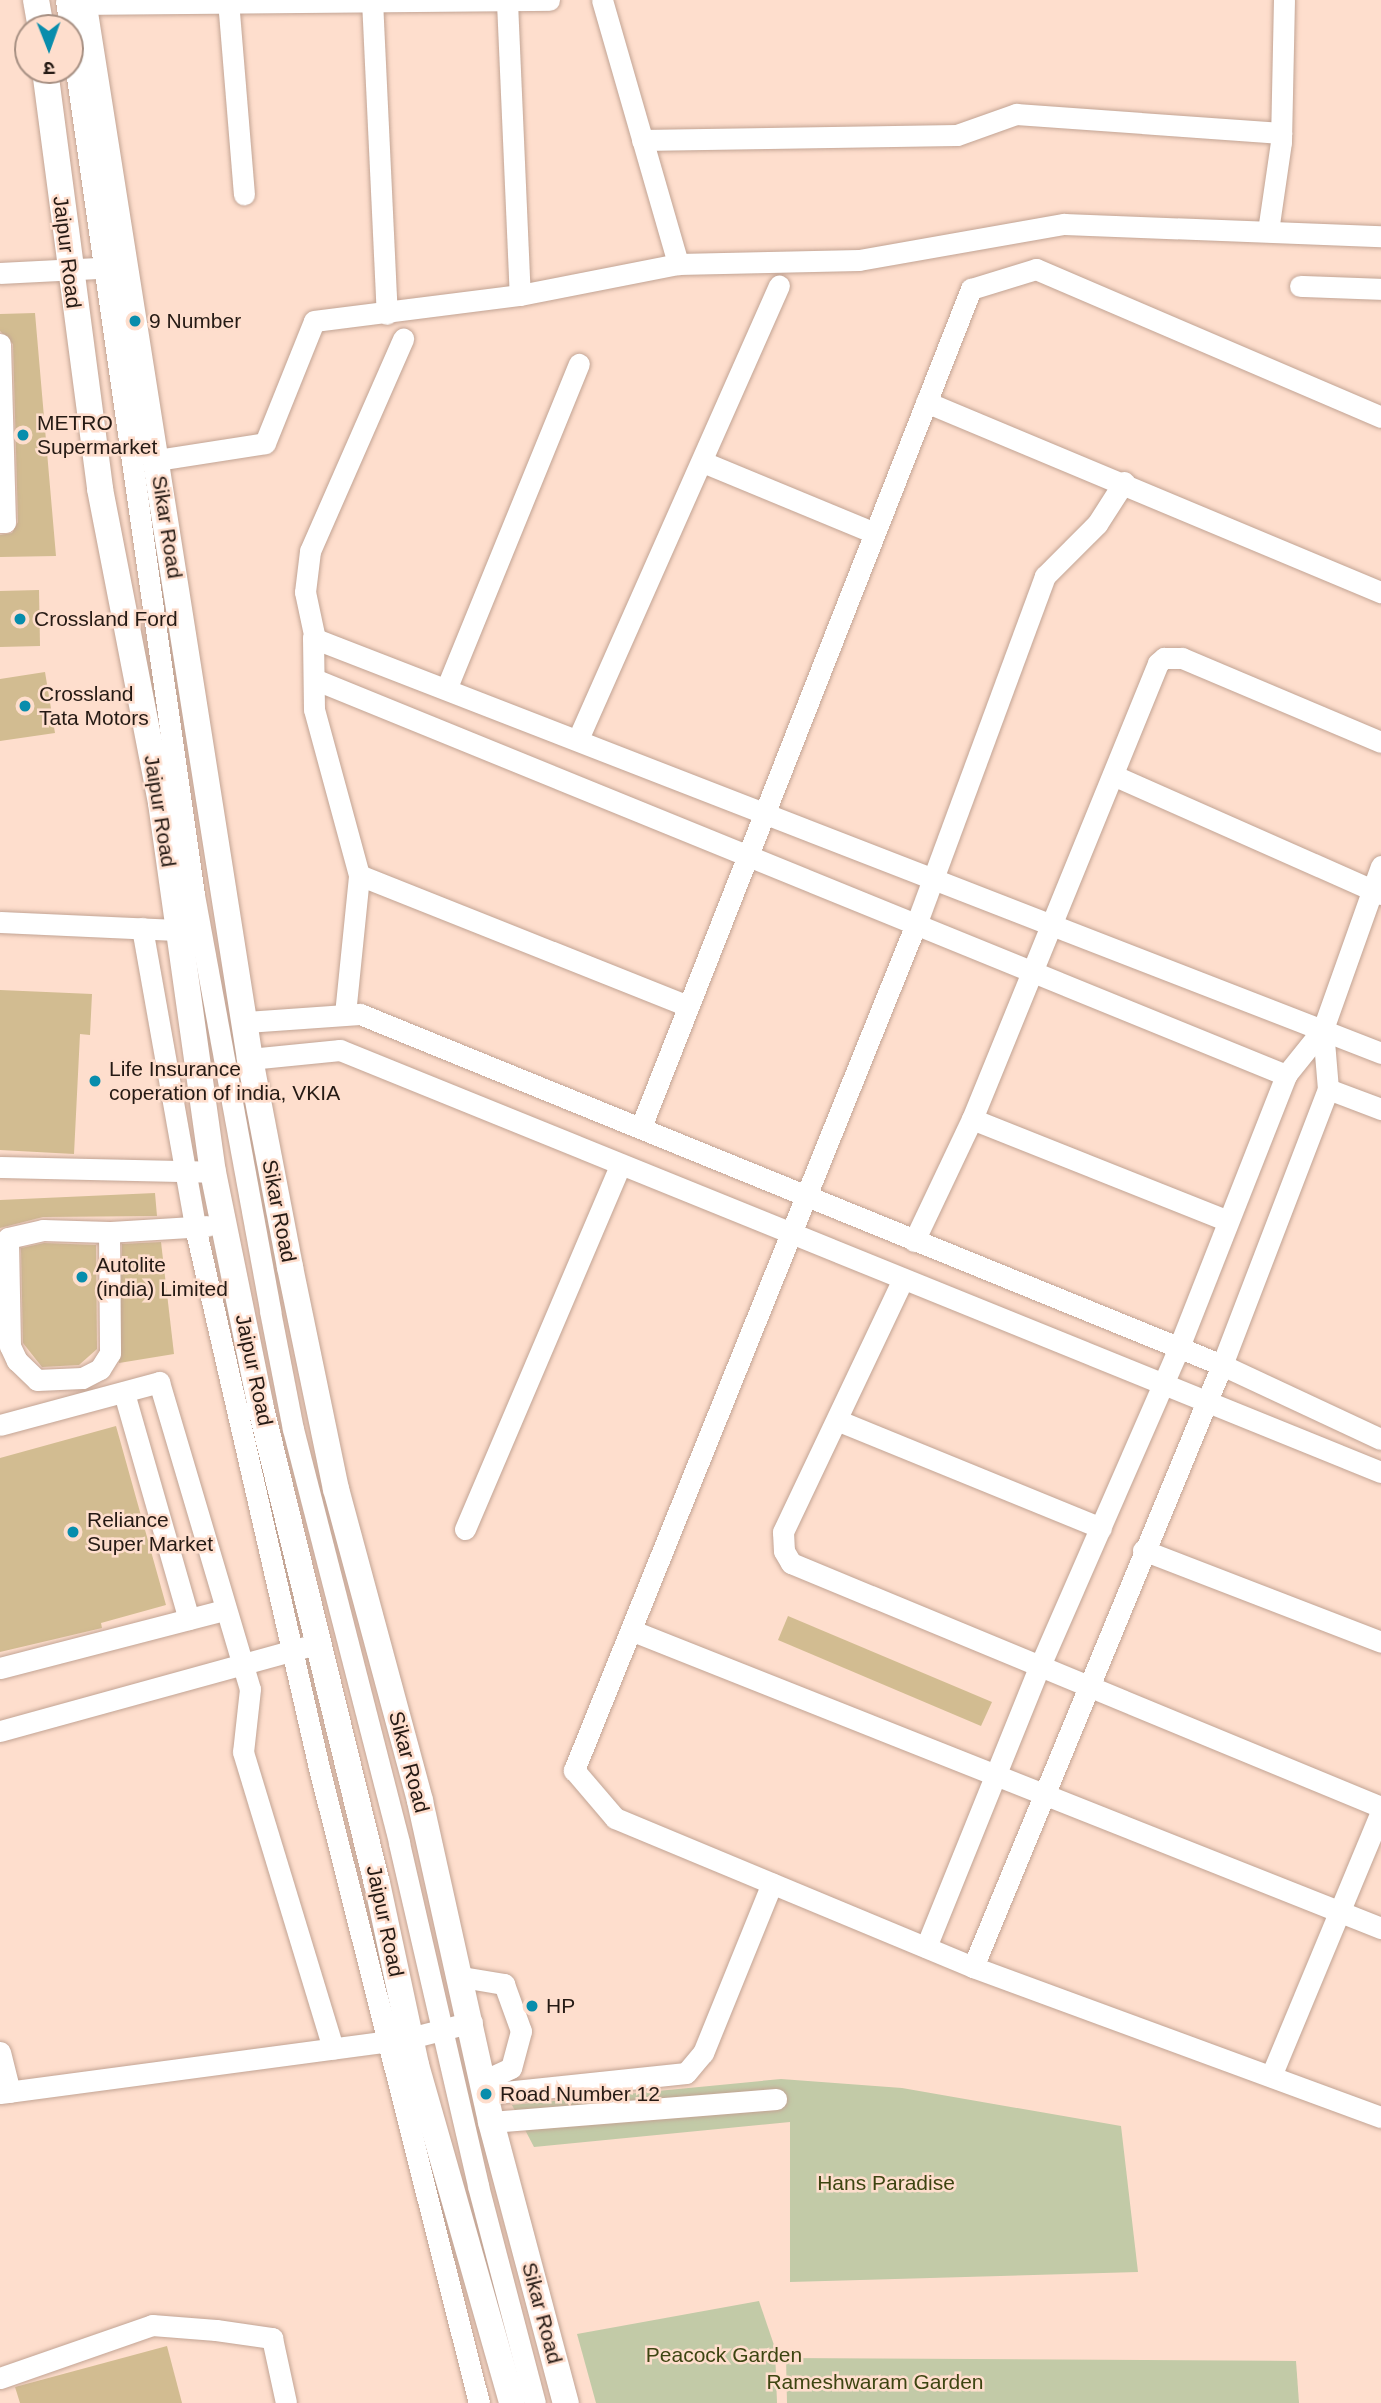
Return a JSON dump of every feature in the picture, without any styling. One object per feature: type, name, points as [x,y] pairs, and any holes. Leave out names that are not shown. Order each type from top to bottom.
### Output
[{"type":"main road","name":"Sikar Road","points":[[78,2],[116,267],[157,460],[250,1059],[336,1489],[462,1977],[491,2122],[566,2403]]},
{"type":"main road","name":"Jaipur Road","points":[[48,84],[69,271],[100,489],[161,803],[213,1172],[260,1404],[319,1643],[399,2040],[512,2403]]},
{"type":"street","points":[[78,2],[549,0]]},
{"type":"street","points":[[602,0],[678,264]]},
{"type":"street","points":[[1268,232],[1281,132],[1284,0]]},
{"type":"street","points":[[365,1],[387,314]]},
{"type":"street","points":[[507,2],[520,295]]},
{"type":"street","points":[[228,3],[244,194]]},
{"type":"street","points":[[642,140],[957,135],[1016,114],[1281,132]]},
{"type":"street","points":[[157,460],[265,443],[314,321],[387,314],[520,295],[678,264],[859,260],[1064,224],[1381,236]]},
{"type":"street","points":[[0,273],[116,267],[194,895],[251,1216],[293,1429],[399,1843],[440,2030],[536,2403]]},
{"type":"street","points":[[641,1127],[971,289],[1036,269],[1381,417]]},
{"type":"street","points":[[578,738],[779,286]]},
{"type":"street","points":[[1300,286],[1381,289]]},
{"type":"street","points":[[345,1014],[359,876],[314,709],[314,639],[305,592],[310,551],[403,339]]},
{"type":"street","points":[[0,344],[5,522],[0,522]]},
{"type":"street","points":[[447,687],[579,364]]},
{"type":"street","points":[[926,402],[1125,482],[1381,592]]},
{"type":"street","points":[[703,462],[874,533]]},
{"type":"street","points":[[1125,482],[1097,524],[1045,576],[934,880],[789,1234],[633,1631],[574,1770],[615,1818],[973,1967],[1381,2117]]},
{"type":"street","points":[[314,639],[447,687],[1048,926],[1381,1053]]},
{"type":"street","points":[[914,1241],[972,1119],[1048,926],[1115,776],[1158,663],[1171,657],[1381,742]]},
{"type":"street","points":[[314,679],[1286,1075]]},
{"type":"street","points":[[1115,776],[1377,892]]},
{"type":"street","points":[[926,1947],[999,1773],[1039,1668],[1179,1347],[1226,1220],[1286,1075],[1323,1029],[1377,892],[1381,866]]},
{"type":"street","points":[[359,876],[688,1006]]},
{"type":"street","points":[[0,922],[177,930]]},
{"type":"street","points":[[142,928],[195,1227],[293,1650],[399,2040],[479,2403]]},
{"type":"street","points":[[246,1022],[360,1014],[1179,1347],[1381,1439]]},
{"type":"street","points":[[973,1967],[1143,1550],[1222,1365],[1328,1089],[1323,1029]]},
{"type":"street","points":[[250,1059],[340,1050],[789,1234],[1207,1399],[1381,1472]]},
{"type":"street","points":[[1328,1089],[1381,1109]]},
{"type":"street","points":[[972,1119],[1226,1220]]},
{"type":"street","points":[[465,1530],[620,1165]]},
{"type":"street","points":[[0,1167],[213,1172]]},
{"type":"street","points":[[109,1232],[110,1353],[100,1369],[82,1378],[37,1380],[17,1361],[10,1346],[8,1238],[43,1230],[109,1232],[224,1223]]},
{"type":"street","points":[[903,1279],[839,1420],[783,1532],[784,1551],[791,1563],[1381,1809],[1271,2076]]},
{"type":"street","points":[[0,1424],[159,1382],[224,1610],[244,1664],[250,1689],[243,1752],[333,2049]]},
{"type":"street","points":[[124,1393],[189,1619]]},
{"type":"street","points":[[839,1420],[1101,1528]]},
{"type":"street","points":[[1143,1550],[1381,1642]]},
{"type":"street","points":[[0,1668],[224,1610]]},
{"type":"street","points":[[633,1631],[999,1773],[1043,1796],[1381,1928]]},
{"type":"street","points":[[0,1731],[319,1643]]},
{"type":"street","points":[[484,2087],[686,2073],[702,2053],[772,1883]]},
{"type":"street","points":[[462,1977],[504,1984],[520,2031],[511,2068],[484,2087]]},
{"type":"street","points":[[0,2052],[5,2092],[399,2040],[472,2022]]},
{"type":"street","points":[[491,2122],[776,2099]]},
{"type":"street","points":[[0,2378],[152,2325],[216,2330],[272,2338],[286,2403]]},
{"type":"green space","name":"Hans Paradise","points":[[781,2079],[902,2088],[1121,2126],[1138,2272],[790,2282],[790,2122],[534,2147],[512,2105]]},
{"type":"green space","name":"Peacock Garden","points":[[759,2301],[775,2348],[777,2403],[596,2403],[577,2334]]},
{"type":"green space","name":"Rameshwaram Garden","points":[[786,2358],[1296,2361],[1299,2403],[787,2403]]},
{"type":"building","name":"METRO Supermarket","points":[[35,313],[56,556],[0,557],[0,535],[12,533],[18,522],[13,344],[0,331],[0,314]]},
{"type":"building","name":"Crossland Ford","points":[[39,590],[40,646],[0,647],[0,591]]},
{"type":"building","name":"Crossland Tata Motors","points":[[45,672],[55,733],[0,741],[0,679]]},
{"type":"building","points":[[0,990],[92,994],[90,1035],[80,1034],[74,1154],[0,1150]]},
{"type":"building","points":[[155,1193],[157,1216],[43,1217],[0,1228],[0,1200]]},
{"type":"building","points":[[161,1242],[174,1354],[119,1363],[122,1244]]},
{"type":"building","points":[[44,1243],[96,1245],[97,1349],[79,1365],[42,1367],[23,1343],[21,1248]]},
{"type":"building","name":"Reliance Super Market","points":[[116,1426],[166,1605],[101,1623],[102,1628],[0,1652],[0,1458]]},
{"type":"building","points":[[788,1616],[992,1702],[981,1726],[778,1640]]},
{"type":"building","points":[[167,2346],[182,2403],[20,2403],[15,2387]]},
{"type":"place","name":"9 Number","points":[[135,321]]},
{"type":"place","name":"METRO Supermarket","points":[[23,435]]},
{"type":"place","name":"Crossland Ford","points":[[20,619]]},
{"type":"place","name":"Crossland Tata Motors","points":[[25,706]]},
{"type":"place","name":"Life Insurance coperation of india, VKIA","points":[[95,1081]]},
{"type":"place","name":"Autolite (india) Limited","points":[[82,1277]]},
{"type":"place","name":"Reliance Super Market","points":[[73,1532]]},
{"type":"place","name":"HP","points":[[532,2006]]},
{"type":"place","name":"Road Number 12","points":[[486,2094]]}]
